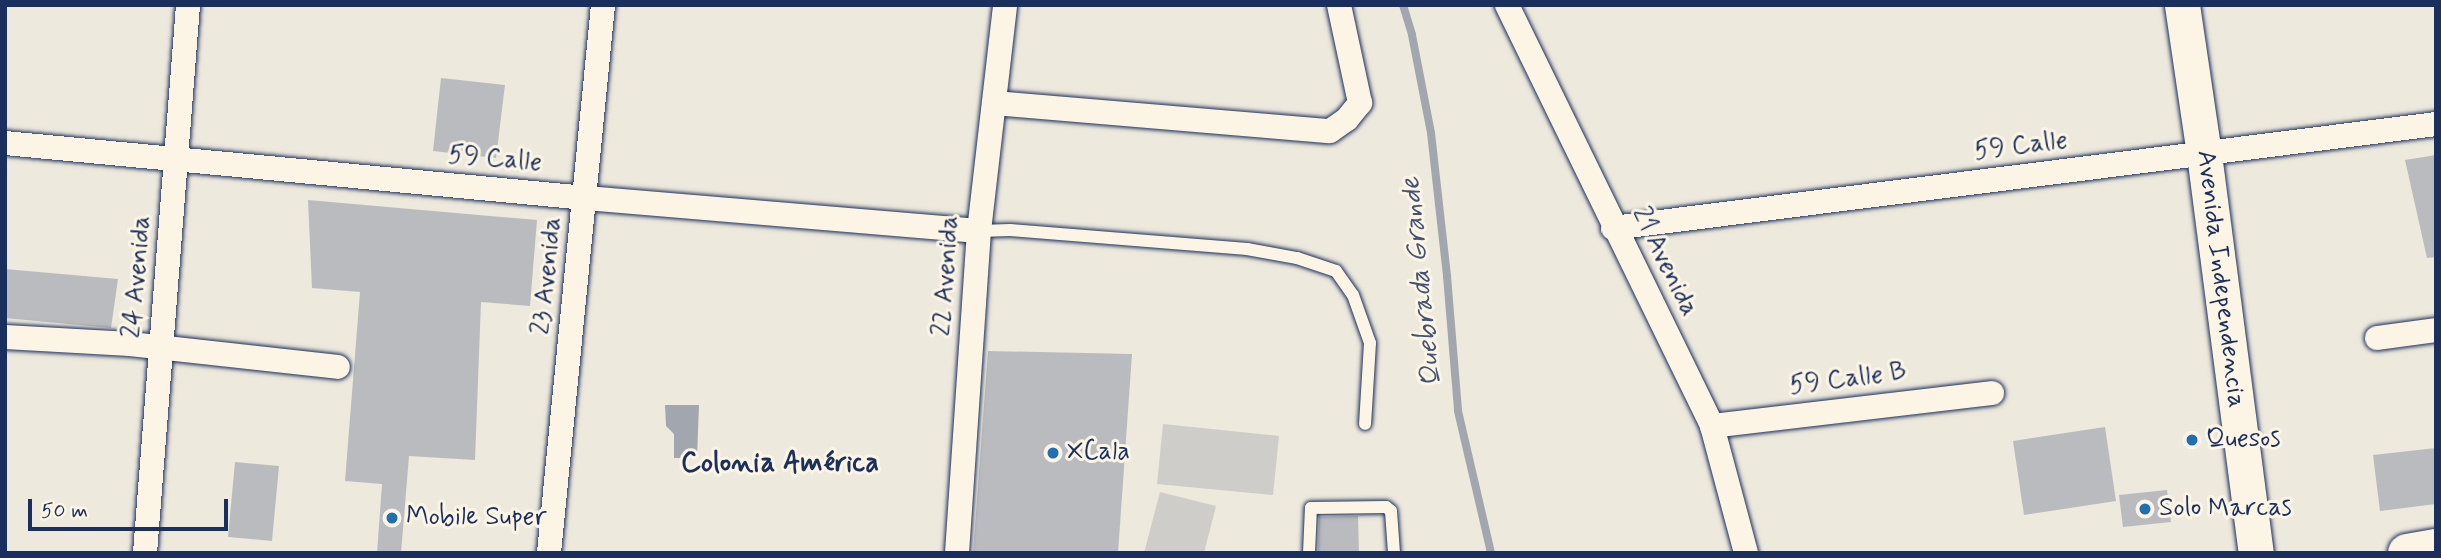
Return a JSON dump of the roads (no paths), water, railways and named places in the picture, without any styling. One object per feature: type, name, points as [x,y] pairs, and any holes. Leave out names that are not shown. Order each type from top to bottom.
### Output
[{"type":"main road","points":[[2407,553],[2436,548]]},
{"type":"street","name":"24 Avenida","points":[[145,553],[188,5]]},
{"type":"street","name":"23 Avenida","points":[[549,553],[603,5]]},
{"type":"street","name":"22 Avenida","points":[[957,553],[979,231],[1005,5]]},
{"type":"street","points":[[994,103],[1330,131],[1347,119],[1360,103],[1339,5]]},
{"type":"street","name":"21 Avenida","points":[[1507,5],[1613,228],[1712,426],[1746,553]]},
{"type":"street","name":"Avenida Independencia","points":[[2182,5],[2256,553]]},
{"type":"street","name":"59 Calle","points":[[1613,228],[2436,124]]},
{"type":"street","name":"59 Calle","points":[[5,143],[586,198],[979,231]]},
{"type":"street","points":[[2377,338],[2436,330]]},
{"type":"street","points":[[5,337],[163,347],[338,368]]},
{"type":"street","name":"59 Calle B","points":[[1712,426],[1992,394]]},
{"type":"lane","points":[[979,231],[1010,230],[1247,250],[1297,258],[1336,271],[1353,295],[1370,343],[1365,424]]},
{"type":"lane","points":[[1309,553],[1311,508],[1386,508],[1391,512],[1394,553]]},
{"type":"waterway","name":"Quebrada Grande","points":[[1403,5],[1412,35],[1431,133],[1447,276],[1458,411],[1491,553]]},
{"type":"place","name":"Quesos","points":[[2192,440]]},
{"type":"place","name":"XCala","points":[[1053,453]]},
{"type":"place","name":"Solo Marcas","points":[[2145,509]]},
{"type":"place","name":"Mobile Super","points":[[392,518]]},
{"type":"district","name":"Colonia América","points":[[780,464]]}]
